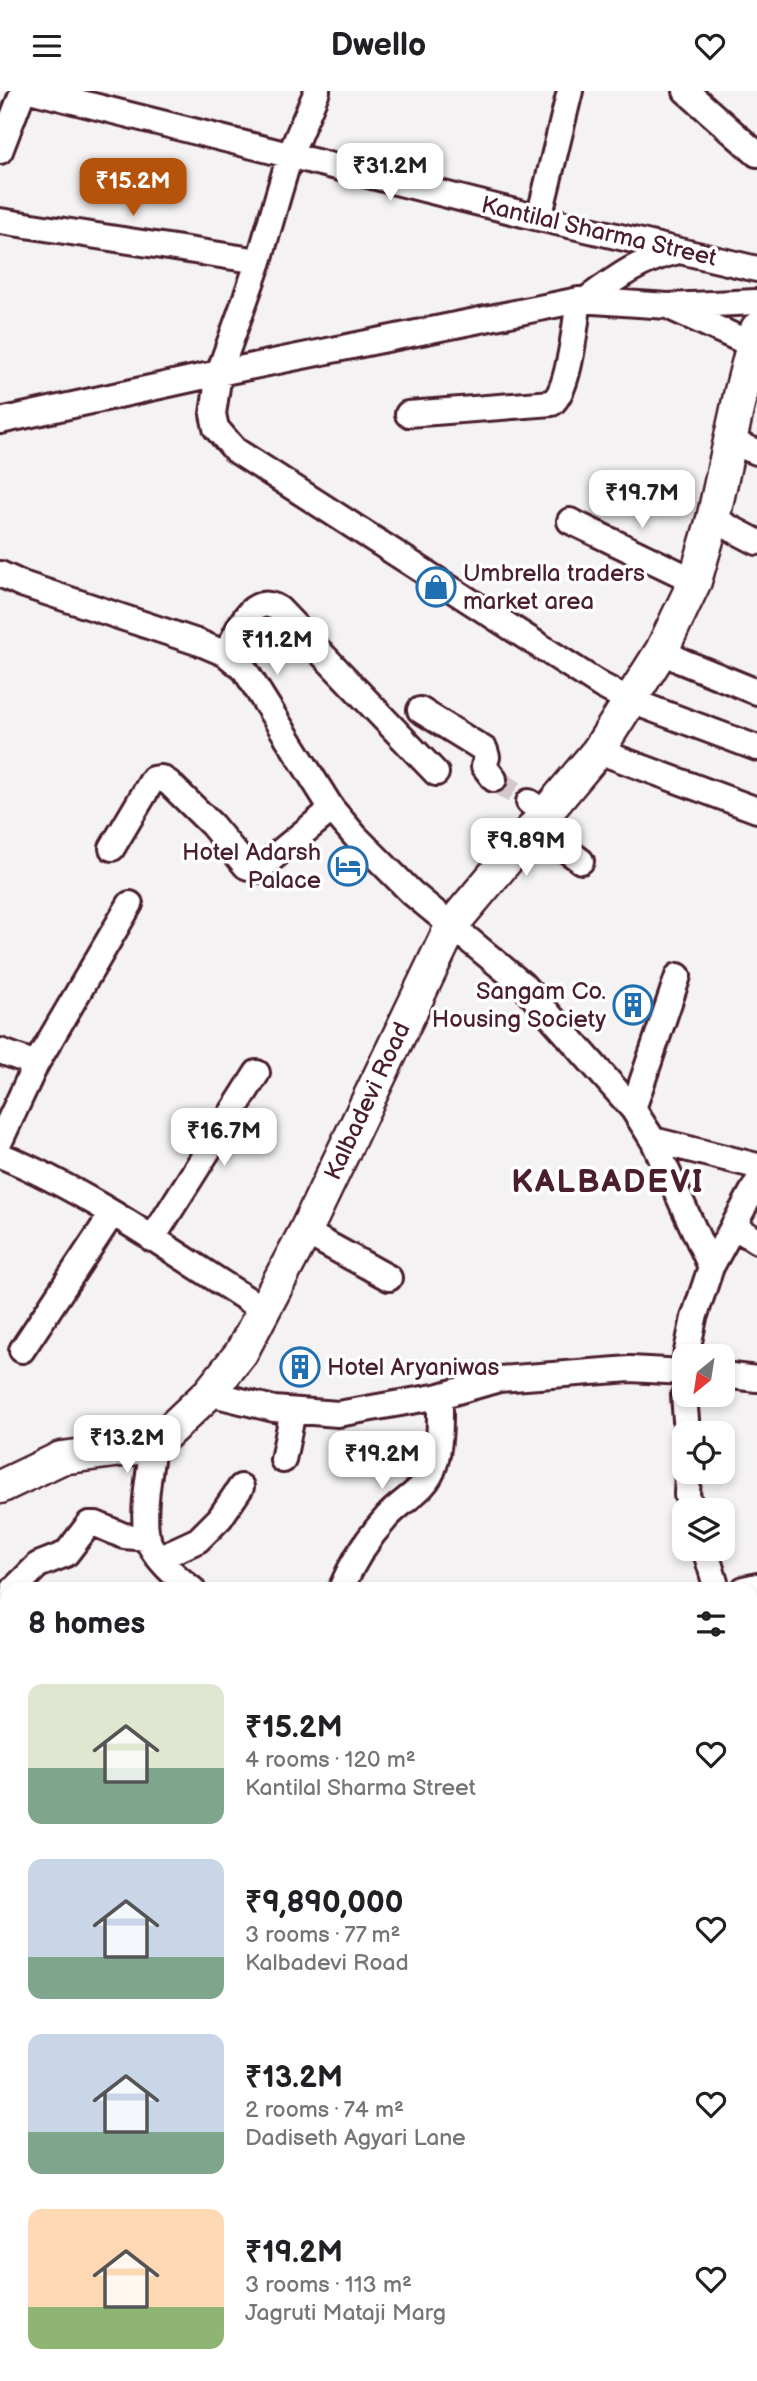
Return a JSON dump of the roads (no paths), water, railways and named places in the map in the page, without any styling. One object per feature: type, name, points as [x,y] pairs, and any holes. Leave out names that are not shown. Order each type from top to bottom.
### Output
[{"type":"main road","name":"Kalbadevi Road","points":[[153,1446],[209,1393],[241,1353],[305,1232],[452,925],[537,814],[598,751],[662,650],[695,581],[713,519],[743,447],[756,340]]},
{"type":"main road","points":[[0,1487],[61,1458],[153,1446]]},
{"type":"street","points":[[0,151],[23,91]]},
{"type":"street","name":"Kantilal Sharma Street","points":[[34,91],[539,218],[757,269]]},
{"type":"street","points":[[317,91],[290,155],[259,261],[219,373],[213,414],[216,428],[235,450],[560,660],[631,701],[757,748]]},
{"type":"street","points":[[539,218],[570,91]]},
{"type":"street","points":[[686,91],[757,154]]},
{"type":"street","points":[[0,221],[259,261]]},
{"type":"street","points":[[408,414],[552,403],[559,397],[583,300],[629,269],[656,256],[677,251]]},
{"type":"street","points":[[0,421],[219,373],[583,300],[668,306],[757,302]]},
{"type":"street","points":[[668,306],[756,340]]},
{"type":"street","points":[[713,519],[757,542]]},
{"type":"street","points":[[570,521],[695,581]]},
{"type":"street","points":[[0,574],[22,584],[200,643],[226,654],[245,670],[332,809],[355,836],[412,893],[522,984],[633,1109],[653,1140],[711,1267]]},
{"type":"street","points":[[226,654],[251,609],[260,603],[279,609],[436,773]]},
{"type":"street","points":[[662,650],[681,661],[757,692]]},
{"type":"street","points":[[420,710],[485,750],[487,757],[484,767],[494,779]]},
{"type":"street","points":[[598,751],[757,810]]},
{"type":"street","points":[[112,848],[153,779],[161,778],[169,783],[212,825],[246,866],[258,870],[332,809]]},
{"type":"street","points":[[537,814],[581,862]]},
{"type":"street","points":[[0,1141],[36,1064],[130,904]]},
{"type":"street","points":[[633,1109],[678,976]]},
{"type":"street","points":[[0,1051],[36,1064]]},
{"type":"street","points":[[152,1239],[257,1073]]},
{"type":"street","points":[[653,1140],[757,1166]]},
{"type":"street","points":[[0,1155],[38,1171],[112,1214],[264,1310]]},
{"type":"street","points":[[689,1344],[694,1318],[711,1267],[757,1183]]},
{"type":"street","points":[[22,1350],[112,1214]]},
{"type":"street","points":[[735,1227],[757,1241]]},
{"type":"street","points":[[305,1232],[389,1277]]},
{"type":"street","points":[[209,1393],[274,1409],[338,1414],[440,1396],[499,1379],[630,1369],[672,1374]]},
{"type":"street","points":[[735,1376],[757,1379]]},
{"type":"street","points":[[344,1582],[368,1541],[388,1515],[426,1483],[435,1465],[440,1430],[440,1396]]},
{"type":"street","points":[[283,1460],[293,1411]]},
{"type":"street","points":[[153,1446],[146,1493],[153,1548]]},
{"type":"street","points":[[153,1548],[198,1540],[220,1518],[241,1487]]},
{"type":"street","points":[[21,1582],[38,1565],[66,1554],[89,1524],[96,1524],[153,1548],[183,1582]]},
{"type":"street","points":[[709,1561],[715,1582]]},
{"type":"tunnel","points":[[494,779],[529,802]]},
{"type":"place","name":"Umbrella traders market area","points":[[436,587]]},
{"type":"place","name":"Hotel Adarsh Palace","points":[[348,866]]},
{"type":"place","name":"Sangam Co. Housing Society","points":[[633,1005]]},
{"type":"place","name":"Hotel Aryaniwas","points":[[300,1367]]},
{"type":"district","name":"KALBADEVI","points":[[608,1181]]}]
